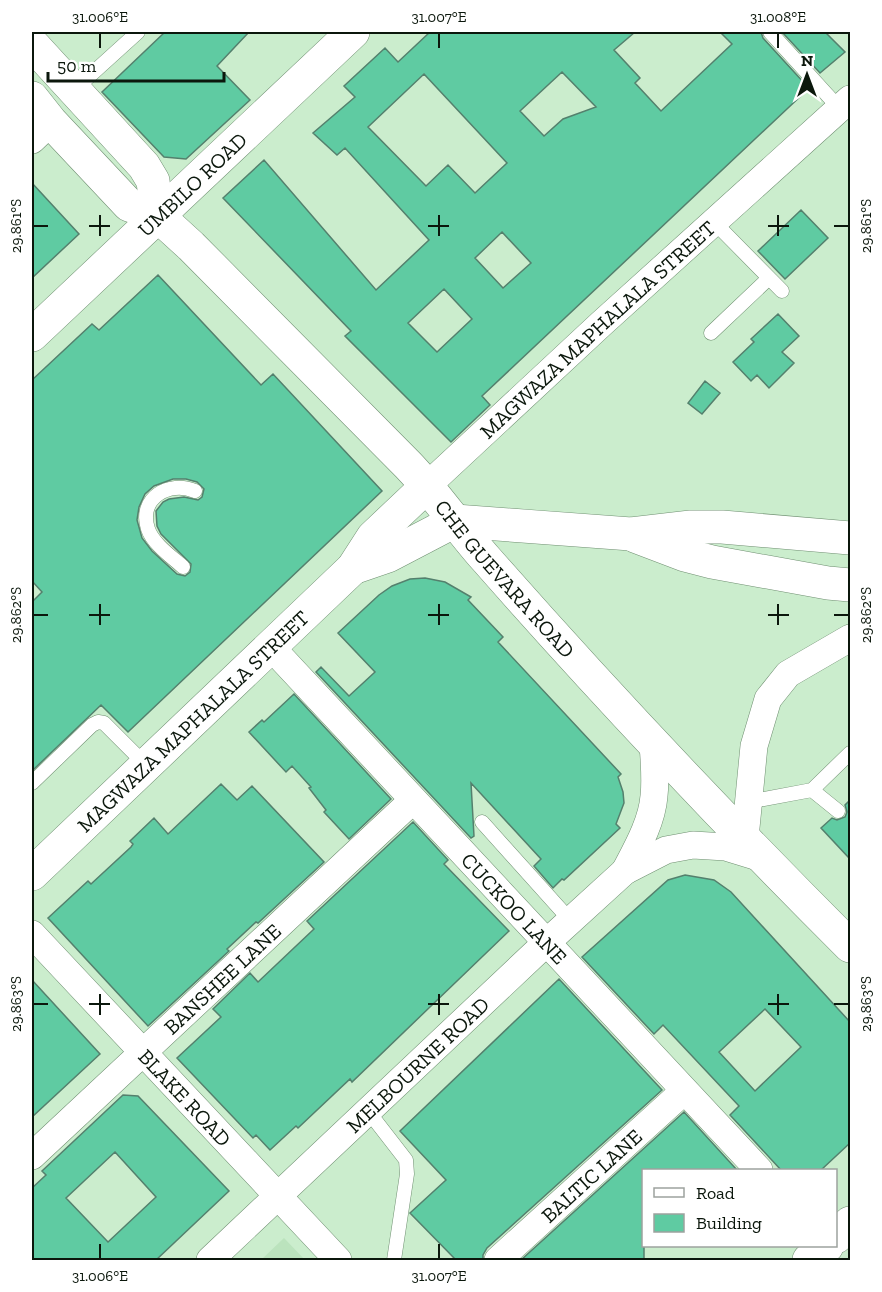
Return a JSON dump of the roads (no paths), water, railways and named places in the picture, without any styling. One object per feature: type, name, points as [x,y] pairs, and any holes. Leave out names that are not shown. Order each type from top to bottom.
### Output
[{"type":"main road","name":"UMBILO ROAD","points":[[32,334],[353,32]]},
{"type":"main road","points":[[32,44],[144,166],[153,181],[157,215]]},
{"type":"main road","name":"CHE GUEVARA ROAD","points":[[38,120],[129,205],[157,215],[191,246],[428,485],[484,558],[653,743],[755,849],[849,940]]},
{"type":"main road","name":"MAGWAZA MAPHALALA STREET","points":[[32,874],[353,568],[372,537],[428,485]]},
{"type":"main road","points":[[455,521],[631,534],[722,526],[850,538]]},
{"type":"main road","name":"MAGWAZA MAPHALALA STREET","points":[[353,568],[388,556],[455,521]]},
{"type":"main road","points":[[631,534],[685,555],[712,562],[847,589]]},
{"type":"main road","points":[[837,1236],[850,1223]]},
{"type":"main road","points":[[809,1260],[825,1247]]},
{"type":"street","name":"MAGWAZA MAPHALALA STREET","points":[[428,485],[845,104]]},
{"type":"street","points":[[755,849],[748,802],[754,746],[768,699],[788,674],[850,638]]},
{"type":"street","name":"CUCKOO LANE","points":[[271,647],[412,801],[758,1169]]},
{"type":"street","name":"MELBOURNE ROAD","points":[[625,871],[640,842],[652,806],[654,796],[653,743]]},
{"type":"street","name":"BANSHEE LANE","points":[[32,1156],[412,801]]},
{"type":"street","name":"MELBOURNE ROAD","points":[[210,1260],[570,920],[625,871],[666,850],[693,845],[755,849]]},
{"type":"street","name":"BLAKE ROAD","points":[[32,934],[338,1260]]},
{"type":"street","name":"BALTIC LANE","points":[[498,1260],[684,1091]]},
{"type":"street","points":[[830,1247],[843,1260]]},
{"type":"lane","points":[[74,90],[138,32]]},
{"type":"lane","points":[[770,32],[845,104]]},
{"type":"lane","points":[[714,222],[782,291]]},
{"type":"lane","points":[[711,333],[769,278]]},
{"type":"lane","points":[[183,567],[155,540],[149,530],[146,514],[155,495],[163,490],[179,487],[195,491]]},
{"type":"lane","points":[[32,783],[92,725],[100,722],[104,723],[146,765]]},
{"type":"lane","points":[[748,802],[812,790],[850,753]]},
{"type":"lane","points":[[812,790],[838,811]]},
{"type":"lane","points":[[482,822],[570,920]]},
{"type":"lane","points":[[368,1111],[406,1160],[407,1174],[394,1260]]}]
